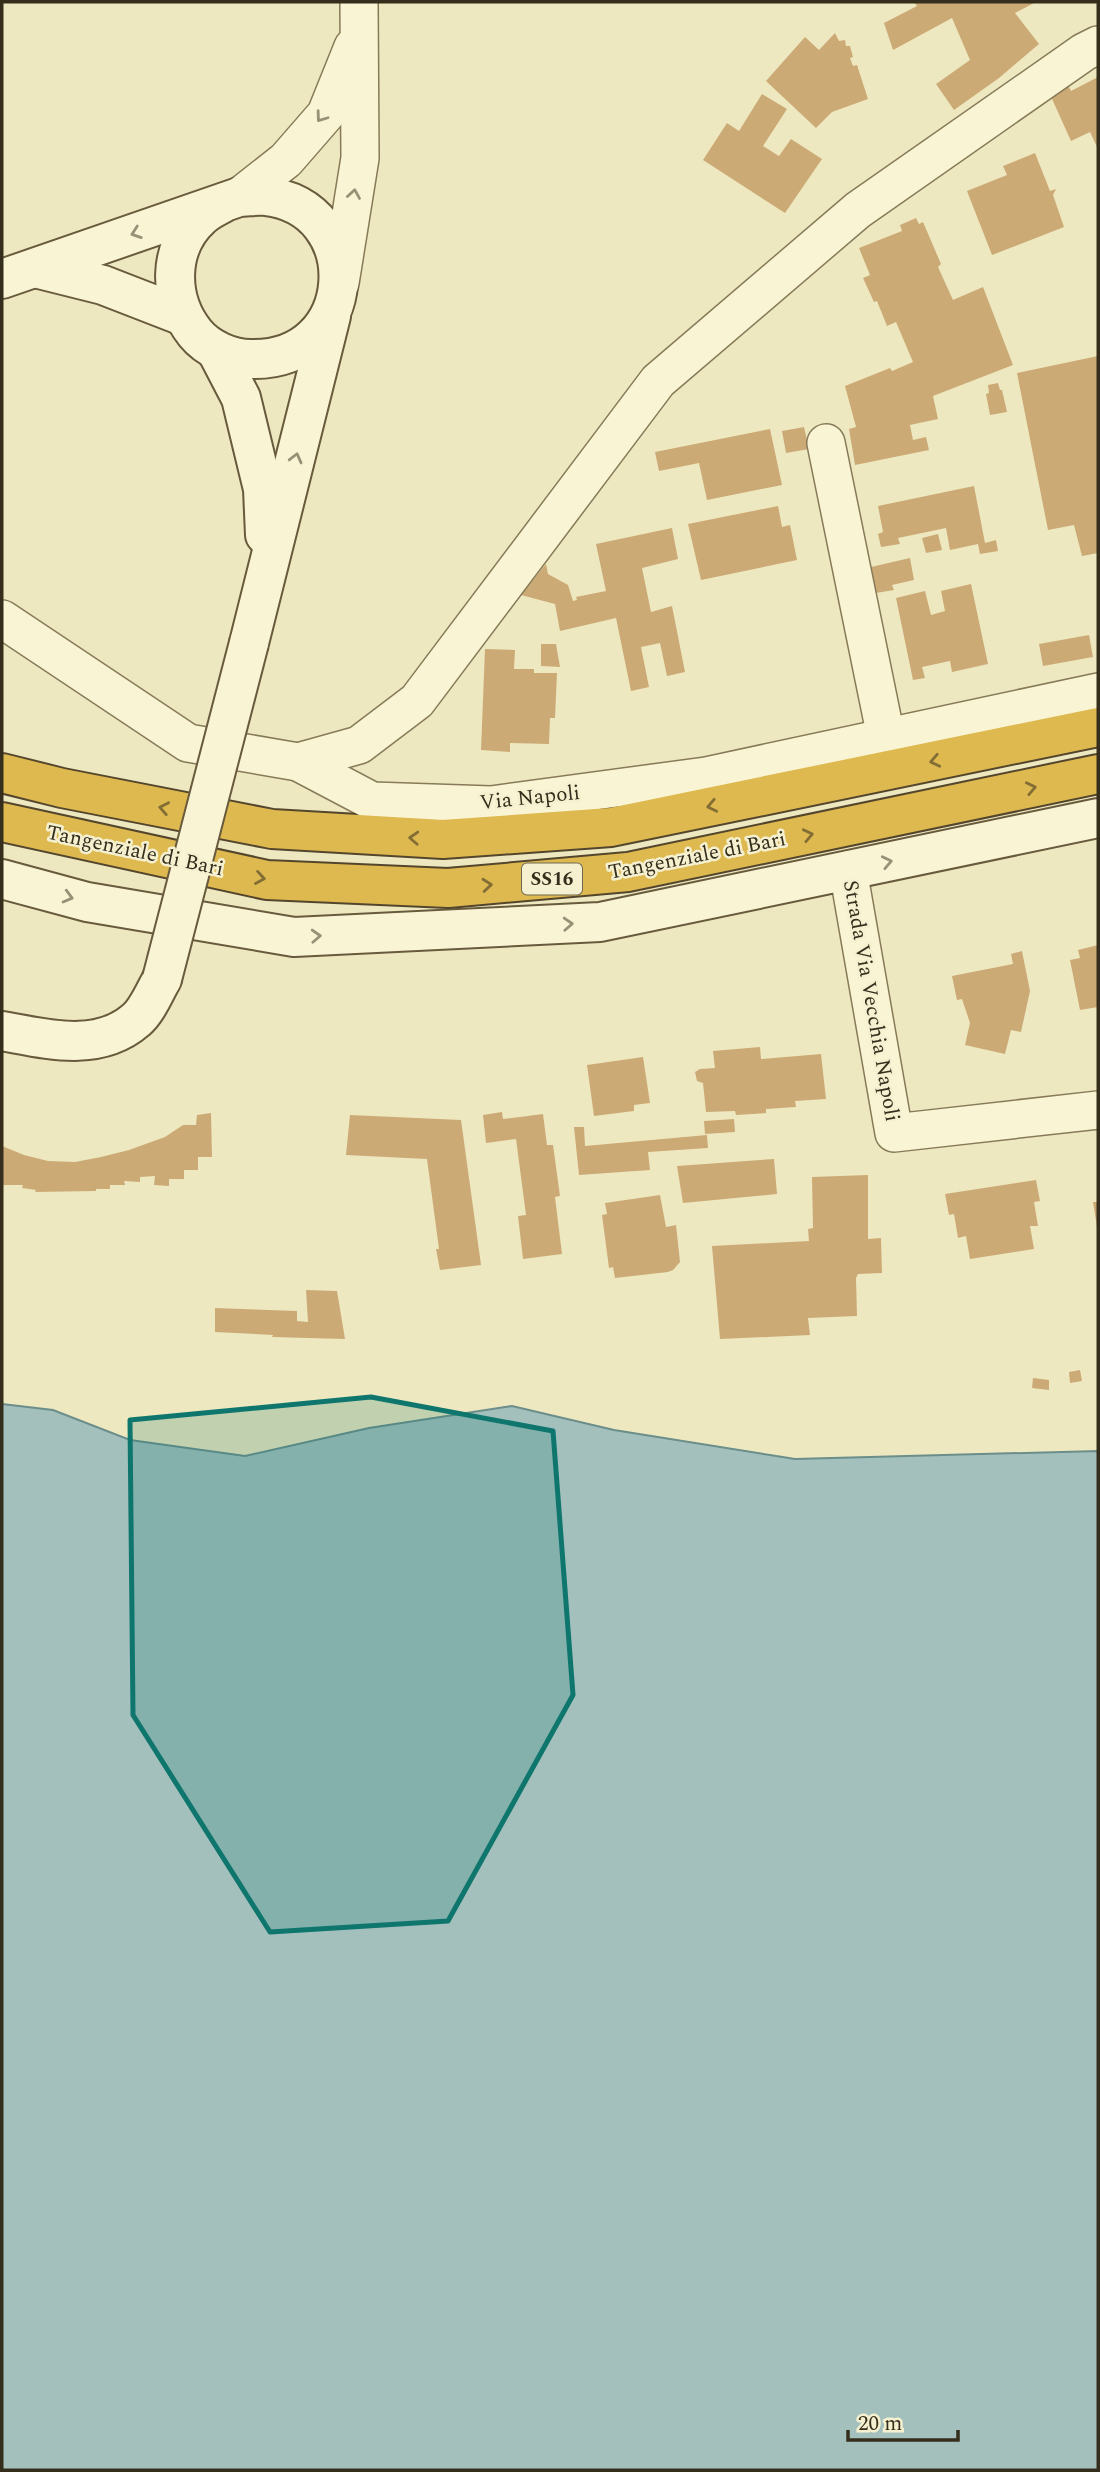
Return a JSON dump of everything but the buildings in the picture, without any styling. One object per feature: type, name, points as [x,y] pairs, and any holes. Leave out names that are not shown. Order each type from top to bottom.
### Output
[{"type":"highway","name":"SS16","points":[[2,773],[62,788],[272,829],[443,839],[611,827],[1098,727]]},
{"type":"highway","points":[[2,751],[62,788]]},
{"type":"highway","name":"Tangenziale di Bari","points":[[2,822],[267,880],[448,888],[628,872],[1098,774]]},
{"type":"street","points":[[267,572],[263,489],[241,398],[216,351],[197,335],[183,316],[175,290],[175,263],[184,238],[201,217],[231,200],[286,160],[326,114],[359,17]]},
{"type":"street","points":[[2,1031],[63,1042],[105,1038],[138,1019],[162,979],[335,300],[360,158],[359,17]]},
{"type":"street","points":[[298,762],[359,745],[417,701],[658,381],[858,210],[1084,52],[1098,45]]},
{"type":"street","points":[[18,274],[231,200],[265,195],[290,202],[312,216],[328,236],[338,260],[335,300],[315,336],[294,352],[268,360],[241,359],[216,351]]},
{"type":"street","points":[[18,274],[103,285],[183,316]]},
{"type":"street","points":[[826,443],[886,737]]},
{"type":"street","name":"Via Napoli","points":[[2,619],[188,743],[298,762],[372,801],[491,805],[706,776],[1098,692]]},
{"type":"street","points":[[2,879],[87,902],[294,937],[600,922],[1098,818]]},
{"type":"street","name":"Strada Via Vecchia Napoli","points":[[848,870],[894,1133],[1098,1110]]},
{"type":"highlighted area","points":[[371,1397],[553,1431],[573,1695],[448,1921],[270,1932],[133,1715],[130,1420]]},
{"type":"water","points":[[2,1404],[53,1410],[130,1440],[245,1456],[369,1428],[512,1406],[614,1430],[795,1459],[1098,1451],[1098,2470],[2,2470]]}]
